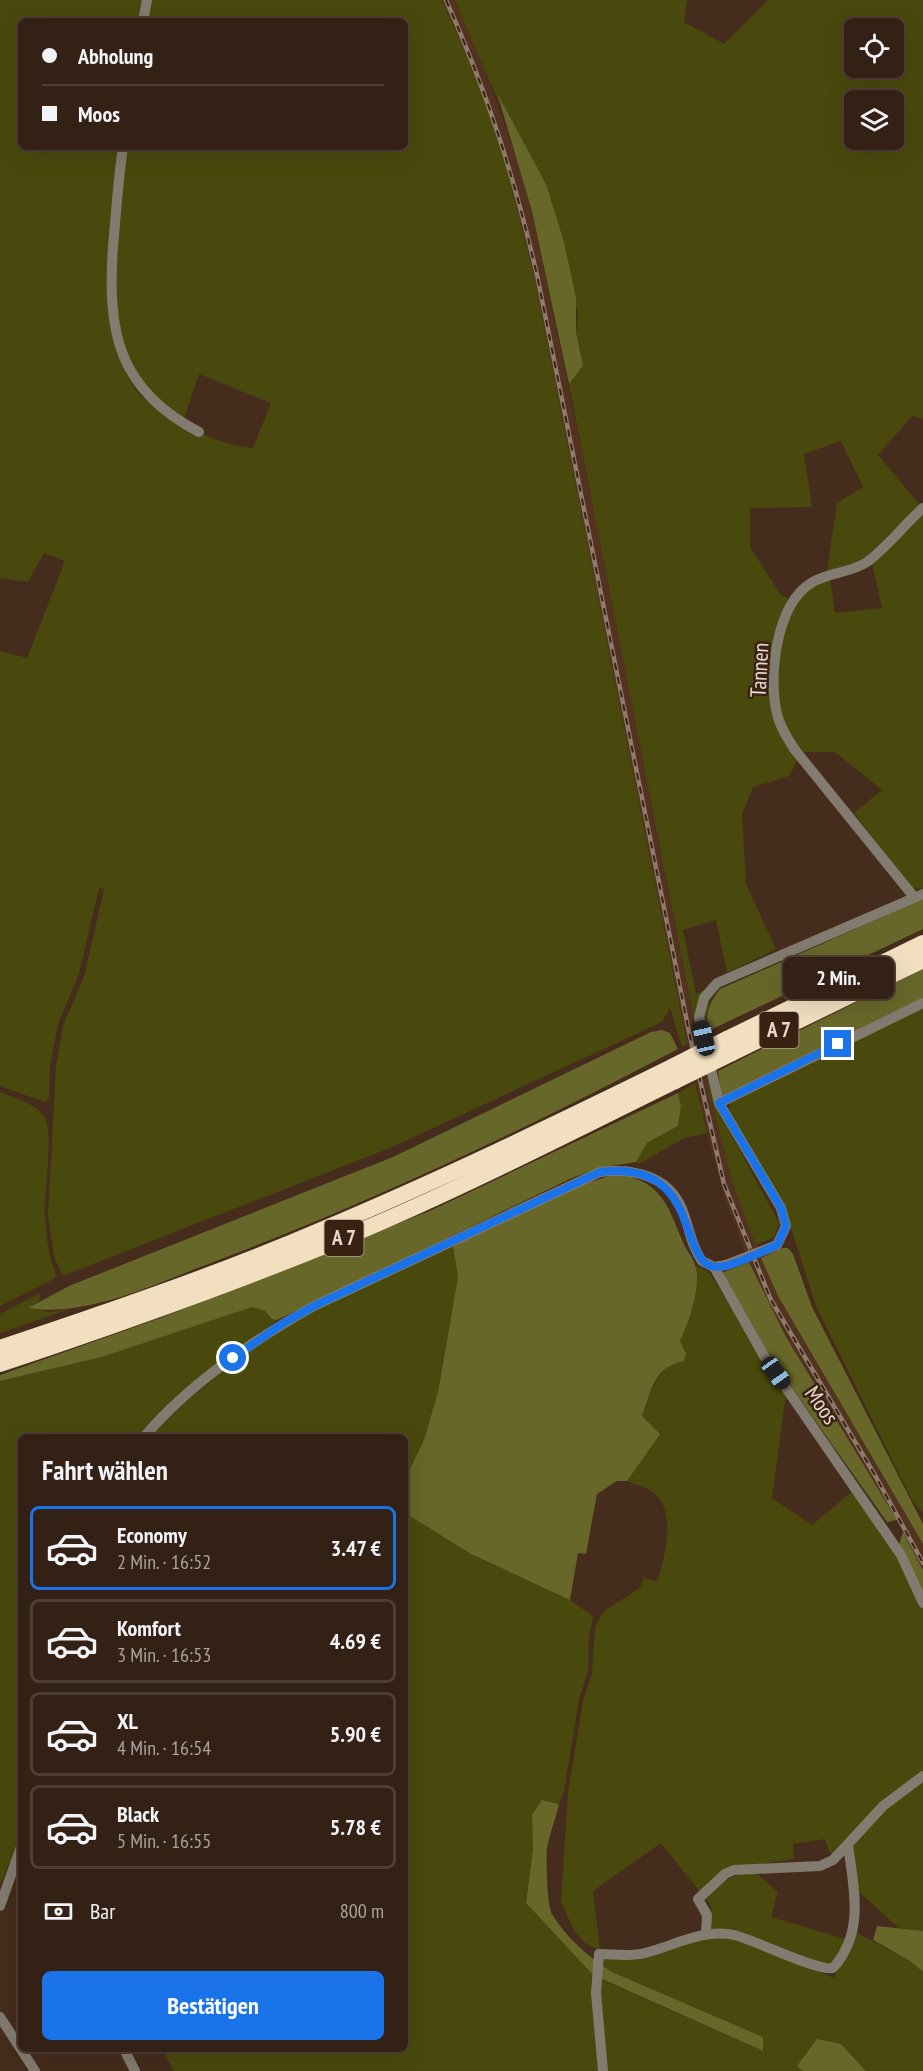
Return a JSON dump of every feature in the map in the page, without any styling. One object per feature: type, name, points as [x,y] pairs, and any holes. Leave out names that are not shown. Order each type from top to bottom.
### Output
[{"type":"highway","name":"A 7","points":[[0,1364],[157,1310],[330,1244],[489,1172],[923,943]]},
{"type":"highway","name":"A 7","points":[[729,1046],[923,960]]},
{"type":"highway","name":"A 7","points":[[0,1348],[151,1296],[318,1232],[673,1074]]},
{"type":"street","points":[[143,18],[147,0]]},
{"type":"street","points":[[123,150],[111,285],[115,334],[134,378],[152,401],[173,418],[199,432]]},
{"type":"street","name":"Tannen","points":[[919,896],[795,750],[784,732],[774,696],[781,630],[792,599],[810,583],[868,562],[923,508]]},
{"type":"street","points":[[720,1266],[777,1245],[786,1226],[781,1208],[719,1103],[699,1017],[704,998],[717,983],[919,896]]},
{"type":"street","points":[[719,1103],[923,1003]]},
{"type":"street","name":"Moos","points":[[147,1434],[181,1401],[251,1344],[314,1306],[600,1172],[616,1170],[643,1173],[661,1184],[681,1207],[702,1261],[720,1266],[764,1356],[901,1555],[923,1603]]},
{"type":"street","points":[[706,1934],[707,1915],[698,1899],[725,1874],[734,1870],[820,1866],[833,1860],[883,1806],[923,1776]]},
{"type":"street","points":[[603,2071],[596,1994],[599,1954],[642,1954],[706,1934],[734,1935],[772,1947],[818,1967],[833,1968],[841,1959],[856,1920],[848,1844]]},
{"type":"street","points":[[0,1906],[18,1856]]},
{"type":"street","points":[[0,2017],[18,2045]]},
{"type":"street","points":[[23,2052],[35,2071]]},
{"type":"street","points":[[126,2052],[135,2071]]},
{"type":"shaded area","points":[[0,0],[145,0],[141,18],[18,18],[18,150],[119,150],[108,272],[113,335],[122,364],[136,390],[153,405],[211,438],[253,448],[271,403],[199,374],[183,422],[154,400],[125,357],[113,286],[125,150],[408,150],[408,18],[145,18],[148,0],[442,0],[472,67],[504,156],[534,276],[687,1044],[682,1047],[670,1008],[662,1022],[390,1148],[65,1275],[62,1274],[54,1257],[48,1215],[56,1066],[63,1025],[84,977],[104,889],[99,888],[79,974],[58,1024],[50,1066],[49,1098],[45,1102],[0,1086],[0,651],[27,658],[65,561],[44,553],[28,582],[0,578]]},
{"type":"shaded area","points":[[442,0],[455,0],[482,62],[516,156],[532,211],[608,577],[696,1030],[732,1181],[778,1296],[923,1544],[923,1570],[901,1526],[786,1337],[749,1262],[727,1205],[707,1133],[671,975],[534,276],[504,156],[472,67]]},
{"type":"shaded area","points":[[455,0],[687,0],[684,22],[724,44],[768,0],[923,0],[923,419],[912,416],[878,455],[920,505],[861,561],[827,571],[837,503],[863,487],[841,441],[804,454],[812,507],[750,508],[750,547],[781,595],[788,598],[781,619],[770,696],[799,758],[789,776],[753,787],[742,814],[746,884],[776,949],[727,973],[716,920],[683,930],[696,994],[704,990],[710,1001],[706,1017],[708,1031],[698,1039],[569,384],[583,366],[576,332],[578,313],[546,184],[495,94]]},
{"type":"shaded area","points":[[497,93],[546,184],[564,242],[576,298],[576,332],[583,366],[569,384],[532,211]]},
{"type":"shaded area","points":[[923,514],[923,889],[912,888],[854,813],[882,790],[835,752],[800,752],[780,716],[776,690],[785,626],[796,603],[812,588],[830,579],[835,613],[882,608],[872,563]]},
{"type":"shaded area","points":[[923,899],[923,929],[708,1031],[709,1008],[720,989]]},
{"type":"shaded area","points":[[923,969],[923,999],[727,1095],[721,1095],[718,1071]]},
{"type":"shaded area","points":[[923,1005],[923,1513],[913,1502],[816,1306],[789,1222],[728,1110],[731,1100]]},
{"type":"shaded area","points":[[662,1030],[670,1033],[678,1049],[564,1108],[389,1190],[271,1240],[121,1297],[73,1308],[50,1310],[28,1308],[69,1286],[393,1157],[651,1032]]},
{"type":"shaded area","points":[[708,1077],[721,1115],[779,1223],[774,1237],[756,1245],[732,1181],[706,1078]]},
{"type":"shaded area","points":[[695,1083],[707,1133],[684,1138],[639,1164],[636,1162],[647,1143],[678,1126],[681,1106],[678,1093]]},
{"type":"shaded area","points":[[0,1092],[24,1101],[40,1111],[47,1124],[49,1149],[45,1217],[48,1247],[56,1275],[54,1279],[0,1306]]},
{"type":"shaded area","points":[[678,1093],[681,1106],[678,1126],[647,1143],[636,1162],[599,1168],[572,1178],[277,1320],[272,1319],[265,1311],[252,1307],[102,1357],[0,1381],[0,1375],[163,1317],[432,1210]]},
{"type":"shaded area","points":[[616,1174],[631,1177],[652,1188],[660,1195],[672,1215],[683,1243],[694,1262],[697,1283],[691,1314],[680,1341],[686,1353],[684,1361],[666,1368],[660,1374],[652,1388],[642,1416],[660,1434],[627,1481],[617,1481],[597,1494],[586,1554],[578,1553],[570,1600],[471,1554],[408,1515],[408,1473],[424,1440],[438,1392],[458,1277],[453,1246],[574,1187]]},
{"type":"shaded area","points":[[453,1246],[458,1277],[438,1392],[424,1440],[408,1473],[408,1434],[152,1434],[183,1404],[253,1347],[316,1310]]},
{"type":"shaded area","points":[[788,1248],[793,1254],[812,1307],[923,1524],[923,1544],[778,1296],[761,1258]]},
{"type":"shaded area","points":[[749,1262],[786,1337],[897,1520],[887,1522],[768,1354],[722,1273]]},
{"type":"shaded area","points":[[695,1265],[709,1272],[786,1394],[772,1498],[812,1525],[854,1490],[899,1560],[923,1609],[923,1772],[833,1854],[829,1852],[825,1839],[793,1844],[794,1859],[734,1868],[701,1893],[661,1843],[593,1891],[600,1951],[585,1943],[575,1932],[561,1902],[568,1792],[583,1701],[592,1673],[595,1627],[603,1612],[640,1588],[644,1578],[657,1582],[663,1561],[667,1535],[665,1510],[653,1492],[627,1481],[641,1420],[650,1394],[663,1372],[686,1353],[680,1341],[694,1302]]},
{"type":"shaded area","points":[[40,1293],[39,1301],[29,1308],[48,1312],[70,1309],[0,1333],[0,1314]]},
{"type":"shaded area","points":[[252,1306],[265,1311],[272,1319],[277,1320],[148,1425],[140,1434],[18,1434],[18,1843],[0,1885],[0,1381],[102,1357]]},
{"type":"shaded area","points":[[408,1515],[471,1554],[570,1600],[593,1616],[589,1636],[588,1671],[579,1700],[564,1791],[559,1804],[542,1800],[532,1815],[533,1849],[526,1903],[593,1975],[600,2071],[174,2071],[164,2052],[408,2052]]},
{"type":"shaded area","points":[[903,1532],[923,1570],[923,1597],[899,1545]]},
{"type":"shaded area","points":[[923,1780],[923,1931],[899,1928],[859,1892],[852,1845],[885,1809]]},
{"type":"shaded area","points":[[542,1800],[559,1804],[548,1843],[548,1893],[552,1914],[571,1939],[612,1972],[763,2037],[763,2051],[593,1975],[526,1903],[533,1849],[532,1815]]},
{"type":"shaded area","points":[[756,1873],[778,1892],[771,1917],[845,1939],[838,1958],[831,1965],[758,1939],[735,1933],[712,1931],[711,1905],[704,1897],[727,1879]]},
{"type":"shaded area","points":[[877,1926],[923,1931],[923,1972],[910,1961],[873,1940]]},
{"type":"shaded area","points":[[857,1933],[910,1961],[923,1972],[923,2071],[866,2071],[841,2044],[797,2066],[803,2071],[606,2071],[600,1979],[763,2051],[763,2037],[612,1972],[601,1965],[605,1957],[685,1940],[715,1936],[727,1937],[768,1949],[834,1978]]},
{"type":"shaded area","points":[[817,2039],[841,2044],[866,2071],[803,2071],[797,2066]]},
{"type":"railway","points":[[446,0],[475,69],[499,136],[537,275],[689,1032],[724,1184],[771,1300],[876,1477],[923,1563]]},
{"type":"route","points":[[233,1358],[282,1324],[314,1306],[600,1172],[627,1170],[643,1173],[661,1184],[681,1207],[698,1255],[708,1265],[721,1267],[777,1245],[786,1226],[781,1208],[719,1103],[838,1044]]}]
